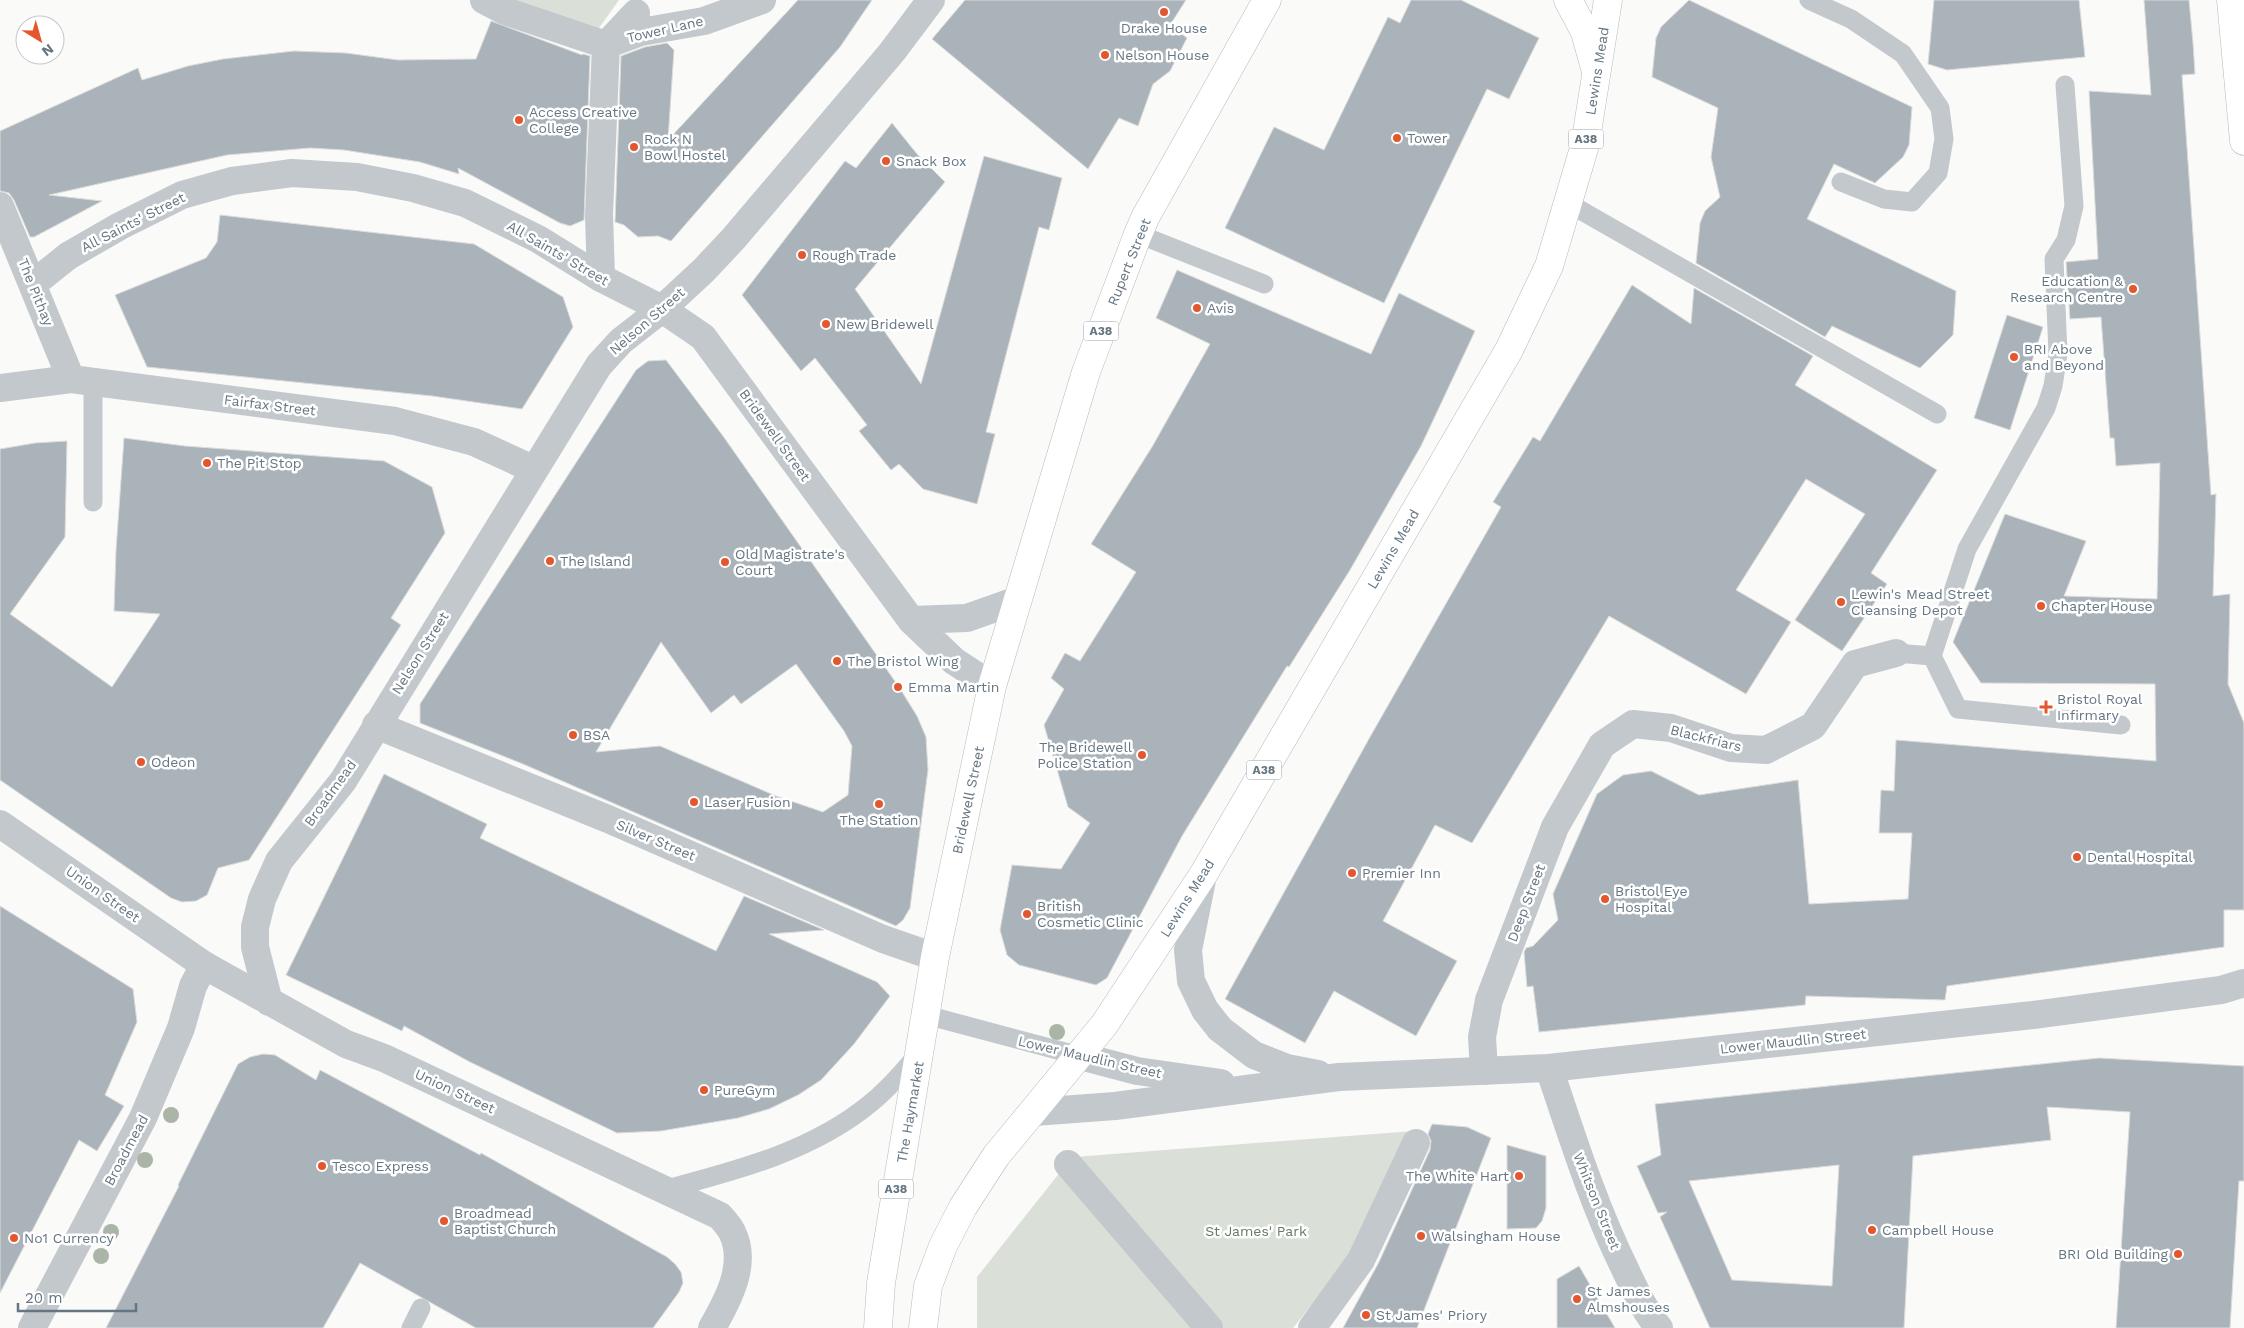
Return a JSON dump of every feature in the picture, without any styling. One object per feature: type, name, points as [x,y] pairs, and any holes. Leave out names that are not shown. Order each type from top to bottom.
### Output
[{"type":"main road","name":"Rupert Street","points":[[992,686],[1086,372],[1138,234],[1267,0]]},
{"type":"main road","name":"A38","points":[[1568,0],[1584,32],[1597,74]]},
{"type":"main road","name":"Lewins Mead","points":[[1080,1056],[1119,1003],[1203,875],[1510,350],[1548,266],[1585,145],[1608,0]]},
{"type":"main road","points":[[2231,0],[2244,141]]},
{"type":"main road","name":"Bridewell Street","points":[[926,1015],[935,957],[992,686]]},
{"type":"main road","name":"The Haymarket","points":[[878,1328],[881,1283],[926,1015]]},
{"type":"main road","name":"A38","points":[[923,1328],[928,1286],[943,1246],[963,1207],[996,1156],[1080,1056]]},
{"type":"street","points":[[484,0],[505,11],[606,45]]},
{"type":"street","name":"Tower Lane","points":[[606,45],[641,32],[704,21],[762,0]]},
{"type":"street","name":"Nelson Street","points":[[376,725],[599,365],[621,341],[662,309],[704,270],[734,238],[892,52],[931,0]]},
{"type":"street","points":[[601,278],[599,215],[606,45],[636,13]]},
{"type":"street","name":"All Saints' Street","points":[[33,284],[68,256],[120,226],[182,195],[232,181],[292,173],[357,177],[413,188],[465,203],[538,238],[601,278],[662,309]]},
{"type":"street","name":"The Pithay","points":[[0,206],[33,284],[82,381]]},
{"type":"street","name":"Bridewell Street","points":[[662,309],[703,337],[911,620],[954,660],[992,686]]},
{"type":"street","name":"Fairfax Street","points":[[0,388],[82,381],[395,421],[474,442],[533,469]]},
{"type":"street","points":[[911,620],[967,618],[1018,600]]},
{"type":"street","name":"Blackfriars","points":[[1602,745],[1633,724],[1671,728],[1731,748],[1766,750],[1814,726],[1855,664],[1896,653]]},
{"type":"street","name":"Silver Street","points":[[376,725],[608,820],[883,939],[935,957]]},
{"type":"street","name":"Broadmead","points":[[269,1002],[255,947],[256,927],[262,899],[279,861],[343,781],[376,725]]},
{"type":"street","name":"Deep Street","points":[[1484,1071],[1482,1037],[1488,1000],[1555,827],[1602,745]]},
{"type":"street","name":"Union Street","points":[[0,824],[199,976],[269,1002],[346,1044],[384,1058],[720,1216],[732,1232],[739,1261],[734,1284],[712,1328]]},
{"type":"street","name":"Lower Maudlin Street","points":[[1203,875],[1188,950],[1191,981],[1205,1010],[1220,1028],[1254,1056],[1288,1068],[1339,1077]]},
{"type":"street","name":"Broadmead","points":[[32,1328],[143,1118],[199,976]]},
{"type":"street","name":"Lower Maudlin Street","points":[[1034,1112],[1115,1106],[1339,1077],[1549,1068],[2033,1015],[2221,990],[2244,983]]},
{"type":"street","name":"Lower Maudlin Street","points":[[1080,1056],[1137,1071],[1257,1088]]},
{"type":"street","name":"Whitson Street","points":[[1549,1068],[1590,1190],[1606,1231],[1647,1313],[1659,1328]]},
{"type":"street","points":[[1312,1328],[1361,1260],[1416,1143]]},
{"type":"street","points":[[1068,1164],[1209,1328]]},
{"type":"lane","points":[[1809,0],[1851,19],[1903,54],[1940,108],[1944,139],[1938,173],[1912,202],[1884,198],[1841,182]]},
{"type":"lane","points":[[2065,85],[2074,206],[2066,240],[2054,259],[2058,354],[2053,386],[2046,408],[1967,549],[1932,656],[1958,709],[2121,725]]},
{"type":"lane","points":[[1568,203],[1937,414]]},
{"type":"lane","points":[[1138,234],[1264,284]]},
{"type":"lane","points":[[82,381],[92,502]]},
{"type":"lane","points":[[1896,653],[1932,656]]},
{"type":"lane","name":"Lower Maudlin Street","points":[[926,1015],[1080,1056]]},
{"type":"lane","points":[[663,1190],[760,1162],[830,1131],[872,1103],[898,1078],[921,1051]]},
{"type":"lane","points":[[411,1328],[422,1308]]},
{"type":"green space","points":[[514,0],[619,0],[599,28]]},
{"type":"green space","name":"St James' Park","points":[[1414,1131],[1352,1254],[1293,1328],[1221,1328],[1074,1157]]},
{"type":"green space","points":[[1061,1171],[1195,1328],[977,1328],[977,1277]]},
{"type":"building","points":[[798,0],[872,0],[840,47],[671,241],[658,236],[638,237],[624,225],[615,222],[621,56],[645,47],[667,43],[674,50],[668,140]]},
{"type":"building","points":[[965,0],[1186,0],[1170,25],[1187,38],[1170,71],[1153,84],[1138,126],[1119,118],[1088,169],[932,39]]},
{"type":"building","name":"Tower","points":[[1411,0],[1461,0],[1539,38],[1509,99],[1487,89],[1384,303],[1225,228],[1274,127],[1324,150],[1388,17],[1400,23]]},
{"type":"building","points":[[1689,0],[1912,107],[1909,145],[1903,157],[1875,183],[1834,164],[1807,219],[1956,291],[1953,335],[1920,368],[1832,326],[1825,337],[1696,263],[1700,223],[1705,211],[1720,197],[1711,157],[1718,108],[1652,77],[1656,38],[1661,27]]},
{"type":"building","points":[[1934,0],[2079,0],[2085,57],[1947,70],[1928,64]]},
{"type":"building","points":[[2144,0],[2189,0],[2193,43],[2195,74],[2182,75],[2211,495],[2216,494],[2213,596],[2230,594],[2228,684],[2244,723],[2244,910],[2224,910],[2224,947],[1947,986],[1945,1000],[1806,996],[1805,1005],[1539,1032],[1533,986],[1527,987],[1524,952],[1526,948],[1533,946],[1558,920],[1553,894],[1597,794],[1623,775],[1651,771],[1699,795],[1798,780],[1809,904],[1908,899],[1912,833],[1879,833],[1881,790],[1894,791],[1896,740],[2156,761],[2155,684],[1981,683],[1953,642],[2005,514],[2086,541],[2064,596],[2157,599],[2160,463],[2116,466],[2114,438],[2110,438],[2101,317],[2070,319],[2066,262],[2098,259],[2089,91],[2151,95]]},
{"type":"building","points":[[491,21],[582,55],[590,56],[584,220],[570,226],[560,223],[458,168],[459,174],[420,162],[344,150],[310,148],[227,155],[49,195],[102,201],[34,237],[30,237],[9,193],[0,191],[0,131],[138,68],[142,80],[188,66],[223,59],[294,51],[346,53],[398,60],[476,59]]},
{"type":"building","name":"New Bridewell","points":[[892,123],[917,154],[945,182],[855,289],[921,384],[984,156],[1062,178],[1049,230],[1039,227],[986,432],[995,434],[977,504],[923,489],[899,464],[891,470],[859,431],[867,425],[815,358],[801,371],[742,295],[845,161],[856,168]]},
{"type":"building","points":[[220,215],[474,244],[563,297],[573,327],[522,409],[432,396],[147,367],[115,295],[206,258],[217,242]]},
{"type":"building","points":[[1177,270],[1371,354],[1399,293],[1475,331],[1421,446],[1350,570],[1289,667],[1287,666],[1182,836],[1107,978],[1096,985],[1019,965],[1007,955],[1000,930],[1012,865],[1061,869],[1090,823],[1068,807],[1044,725],[1064,689],[1051,678],[1065,653],[1080,661],[1136,572],[1091,544],[1152,447],[1210,344],[1156,318]]},
{"type":"building","points":[[1632,285],[1691,324],[1694,288],[1813,356],[1795,385],[1937,470],[1871,573],[1887,584],[1842,651],[1795,620],[1865,514],[1806,479],[1736,590],[1791,622],[1746,694],[1609,616],[1472,843],[1435,825],[1383,921],[1457,961],[1416,1036],[1334,991],[1305,1043],[1225,999],[1370,737],[1501,507],[1493,502],[1533,437],[1540,441]]},
{"type":"building","name":"BRI Above and Beyond","points":[[2007,315],[2043,327],[2010,430],[1974,418]]},
{"type":"building","points":[[666,360],[723,436],[899,687],[917,716],[926,737],[928,770],[910,908],[903,920],[896,926],[523,764],[420,723],[420,704],[636,370],[648,361]],"holes":[[[661,642],[711,713],[734,695],[741,704],[796,664],[844,731],[852,746],[848,795],[823,812],[776,796],[660,746],[596,752]]]},
{"type":"building","points":[[124,438],[185,446],[384,461],[432,487],[445,533],[391,618],[401,625],[249,860],[218,868],[207,895],[196,901],[182,902],[171,898],[0,780],[0,449],[35,443],[67,441],[65,537],[10,614],[112,687],[160,614],[114,611],[116,550]]},
{"type":"building","points":[[384,774],[487,824],[480,838],[716,951],[744,896],[824,930],[769,934],[877,982],[890,996],[854,1044],[821,1080],[798,1095],[769,1109],[738,1118],[661,1131],[617,1133],[470,1062],[404,1026],[402,1031],[286,975]]},
{"type":"building","points":[[0,906],[133,989],[137,1022],[105,1095],[124,1106],[97,1151],[79,1140],[0,1293]]},
{"type":"building","points":[[263,1054],[275,1055],[316,1080],[320,1070],[480,1155],[481,1153],[667,1257],[681,1272],[683,1283],[679,1292],[653,1328],[476,1328],[360,1263],[323,1328],[106,1328],[179,1186],[238,1064],[250,1057]]},
{"type":"building","name":"Campbell House","points":[[2099,1058],[2244,1066],[2244,1181],[2239,1181],[2230,1328],[2116,1328],[2130,1112],[2047,1107],[2051,1140],[1913,1156],[1904,1328],[1710,1328],[1660,1217],[1667,1212],[1658,1213],[1637,1166],[1661,1155],[1655,1104]],"holes":[[[1839,1165],[1832,1286],[1732,1280],[1689,1181]]]},
{"type":"building","name":"Walsingham House","points":[[1432,1124],[1467,1127],[1491,1138],[1417,1328],[1343,1328],[1379,1262],[1430,1150],[1431,1141],[1428,1134]]},
{"type":"building","points":[[1507,1145],[1546,1156],[1546,1208],[1542,1221],[1536,1228],[1507,1229]]},
{"type":"building","name":"St James Almshouses","points":[[1579,1266],[1615,1328],[1557,1328],[1557,1279]]},
{"type":"place","name":"Drake House","points":[[1164,12]]},
{"type":"place","name":"Nelson House","points":[[1105,55]]},
{"type":"place","name":"Access Creative College","points":[[519,120]]},
{"type":"place","name":"Tower","points":[[1397,138]]},
{"type":"place","name":"Rock N Bowl Hostel","points":[[634,147]]},
{"type":"place","name":"Snack Box","points":[[886,161]]},
{"type":"place","name":"Rough Trade","points":[[802,255]]},
{"type":"place","name":"Education & Research Centre","points":[[2133,289]]},
{"type":"place","name":"Avis","points":[[1197,308]]},
{"type":"place","name":"New Bridewell","points":[[826,324]]},
{"type":"place","name":"BRI Above and Beyond","points":[[2014,357]]},
{"type":"place","name":"The Pit Stop","points":[[207,463]]},
{"type":"place","name":"The Island","points":[[550,561]]},
{"type":"place","name":"Old Magistrate's Court","points":[[725,562]]},
{"type":"place","name":"Lewin's Mead Street Cleansing Depot","points":[[1841,602]]},
{"type":"place","name":"Chapter House","points":[[2041,606]]},
{"type":"place","name":"The Bristol Wing","points":[[837,661]]},
{"type":"place","name":"Emma Martin","points":[[898,687]]},
{"type":"place","name":"Bristol Royal Infirmary","points":[[2046,707]]},
{"type":"place","name":"BSA","points":[[573,735]]},
{"type":"place","name":"The Bridewell Police Station","points":[[1142,755]]},
{"type":"place","name":"Odeon","points":[[141,762]]},
{"type":"place","name":"Laser Fusion","points":[[694,802]]},
{"type":"place","name":"The Station","points":[[879,804]]},
{"type":"place","name":"Dental Hospital","points":[[2077,857]]},
{"type":"place","name":"Premier Inn","points":[[1352,873]]},
{"type":"place","name":"Bristol Eye Hospital","points":[[1605,899]]},
{"type":"place","name":"British Cosmetic Clinic","points":[[1027,914]]},
{"type":"place","name":"PureGym","points":[[704,1090]]},
{"type":"place","name":"Tesco Express","points":[[322,1166]]},
{"type":"place","name":"The White Hart","points":[[1519,1176]]},
{"type":"place","name":"Broadmead Baptist Church","points":[[444,1221]]},
{"type":"place","name":"Campbell House","points":[[1872,1230]]},
{"type":"place","name":"Walsingham House","points":[[1421,1236]]},
{"type":"place","name":"No1 Currency","points":[[14,1238]]},
{"type":"place","name":"BRI Old Building","points":[[2178,1254]]},
{"type":"place","name":"St James Almshouses","points":[[1577,1299]]},
{"type":"place","name":"St James' Priory","points":[[1366,1315]]}]
